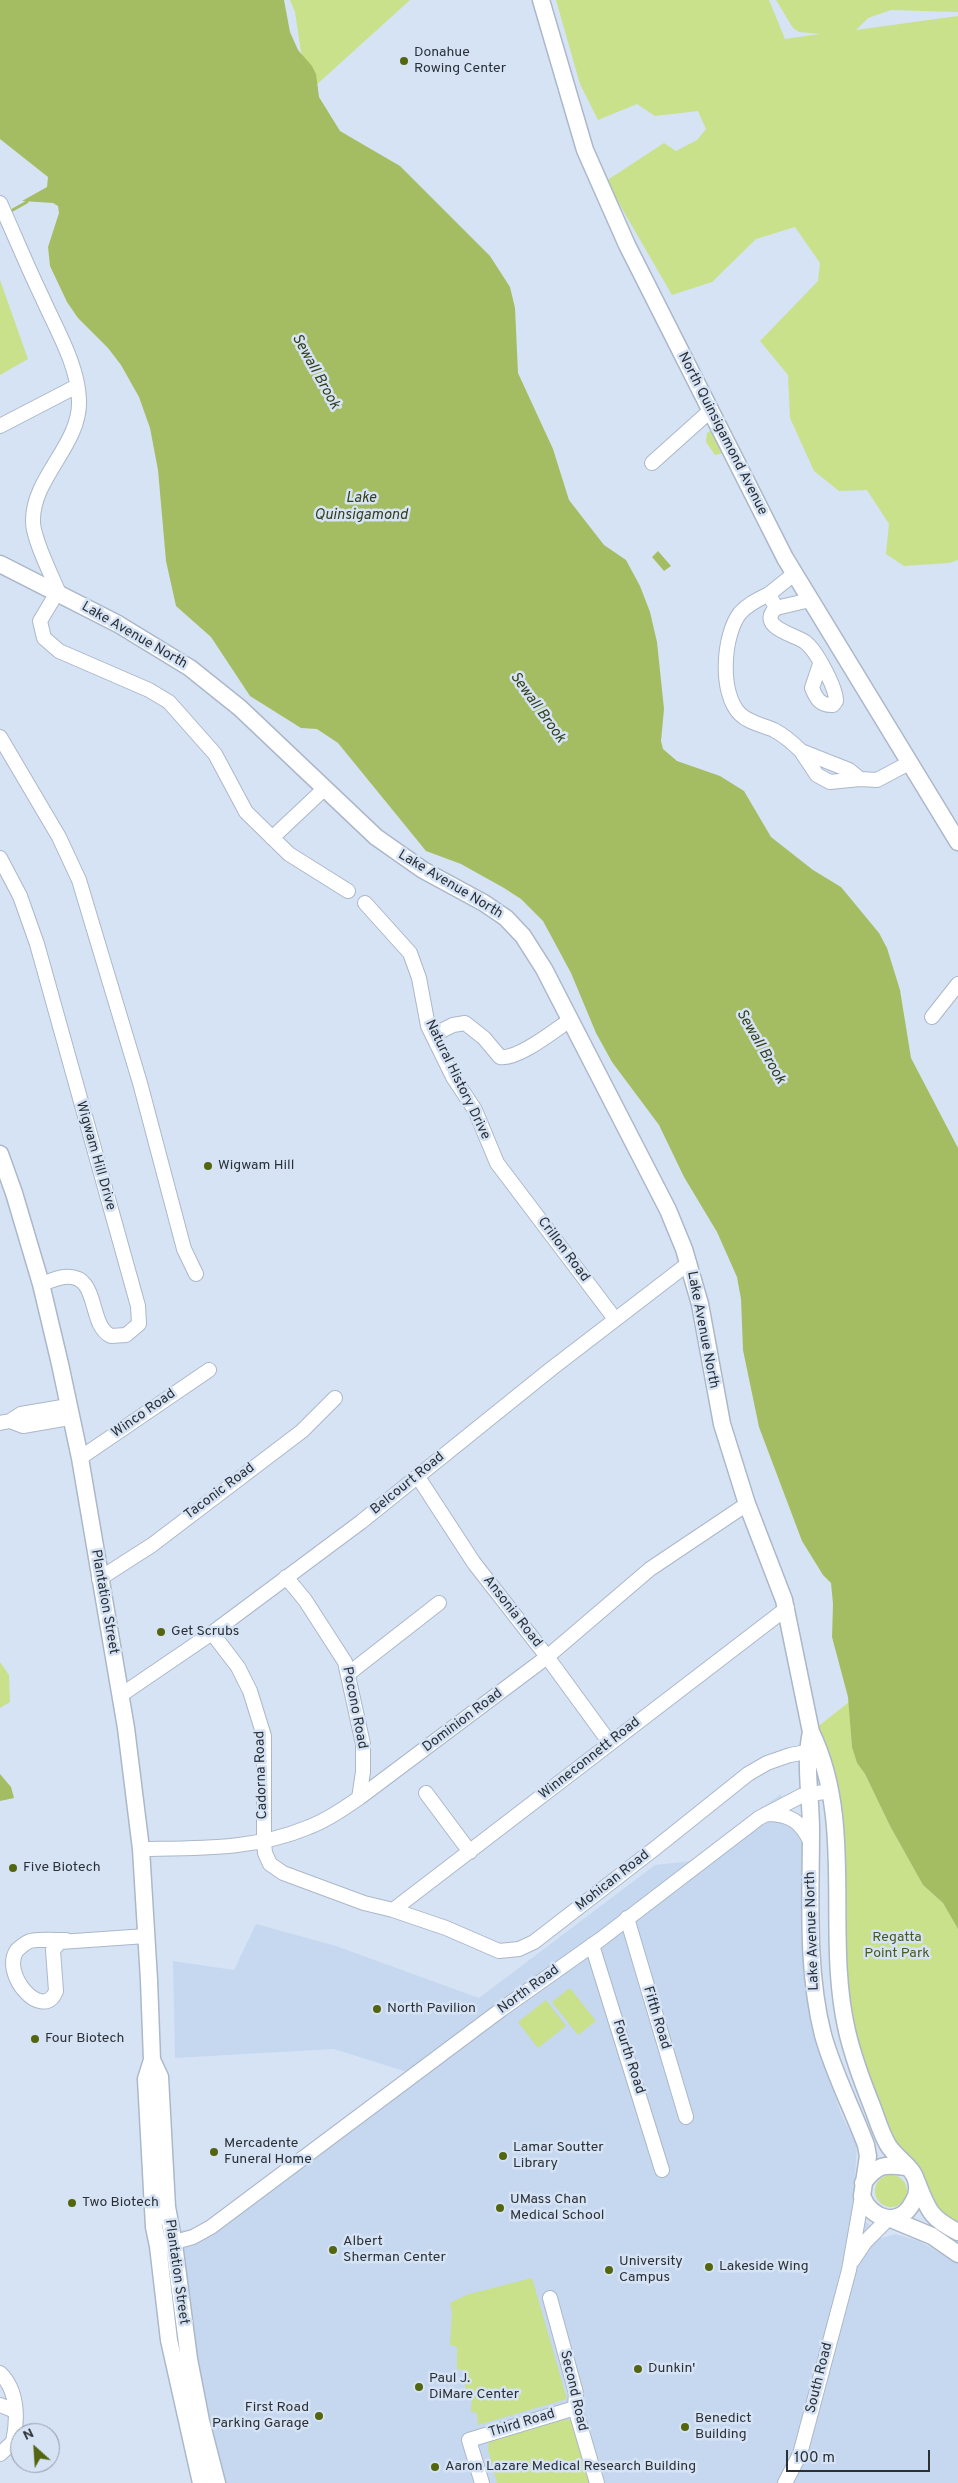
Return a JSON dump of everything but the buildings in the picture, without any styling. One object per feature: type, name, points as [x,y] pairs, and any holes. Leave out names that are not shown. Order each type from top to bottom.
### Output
[{"type":"main road","name":"North Quinsigamond Avenue","points":[[541,0],[569,102],[591,167],[627,244],[794,574],[958,842]]},
{"type":"main road","name":"Lake Avenue North","points":[[0,564],[118,624],[190,668],[240,708],[364,828],[399,854],[435,877],[496,910],[510,922],[531,946],[668,1210],[689,1263],[700,1304],[722,1424],[747,1504],[777,1577],[787,1608],[813,1750],[810,1794],[813,1975],[820,2019],[835,2073],[866,2145],[868,2156],[863,2190]]},
{"type":"main road","name":"Plantation Street","points":[[0,1154],[14,1193],[41,1284],[80,1458],[120,1695],[141,1849],[152,2060],[160,2077],[167,2207],[166,2245],[169,2340],[202,2483]]},
{"type":"main road","name":"Lake Avenue North","points":[[813,1750],[829,1791],[835,1828],[836,1963],[846,2025],[856,2066],[884,2139],[911,2173],[929,2211],[937,2220],[958,2232]]},
{"type":"main road","points":[[889,2219],[900,2216],[913,2204],[916,2196],[911,2173],[890,2164],[872,2172],[863,2190],[872,2213],[924,2232],[958,2254]]},
{"type":"main road","name":"Plantation Street","points":[[166,2245],[201,2421],[217,2483]]},
{"type":"street","points":[[1,205],[64,347],[77,386],[79,408],[74,426],[44,485],[33,520],[34,531],[58,592],[40,621],[43,636],[48,643],[59,651],[154,693],[169,702],[210,748],[239,802],[272,838],[289,854],[348,891]]},
{"type":"street","points":[[0,426],[77,386]]},
{"type":"street","points":[[652,463],[710,410]]},
{"type":"street","points":[[794,574],[769,594],[748,606],[735,622],[726,659],[728,691],[738,712],[745,718],[784,736],[801,751],[811,768],[825,781],[833,783],[860,779],[877,780],[909,763]]},
{"type":"street","points":[[769,594],[776,608],[772,618],[776,628],[805,642],[820,664]]},
{"type":"street","points":[[776,608],[810,600]]},
{"type":"street","points":[[0,737],[59,837],[78,880],[140,1084],[184,1249],[196,1274]]},
{"type":"street","points":[[801,751],[849,770],[860,779]]},
{"type":"street","points":[[272,838],[324,789]]},
{"type":"street","name":"Wigwam Hill Drive","points":[[0,858],[20,896],[37,944],[138,1306],[139,1324],[122,1336],[108,1335],[100,1325],[89,1289],[83,1284],[73,1278],[63,1278],[41,1284]]},
{"type":"street","name":"Natural History Drive","points":[[365,903],[410,953],[419,978],[426,1018],[433,1034],[453,1077],[475,1110],[492,1154],[510,1181]]},
{"type":"street","points":[[932,1017],[958,984]]},
{"type":"street","points":[[433,1034],[453,1025],[466,1023],[484,1038],[500,1057],[504,1058],[527,1048],[570,1020]]},
{"type":"street","name":"Crillon Road","points":[[510,1181],[616,1319]]},
{"type":"street","name":"Belcourt Road","points":[[120,1695],[212,1633],[418,1477],[689,1263]]},
{"type":"street","name":"Winco Road","points":[[80,1458],[209,1370]]},
{"type":"street","name":"Taconic Road","points":[[99,1579],[152,1545],[302,1431],[335,1398]]},
{"type":"street","points":[[5,1422],[20,1414],[69,1412]]},
{"type":"street","name":"Ansonia Road","points":[[418,1477],[474,1563],[547,1657],[610,1743]]},
{"type":"street","name":"Dominion Road","points":[[141,1849],[233,1846],[264,1842],[310,1827],[359,1798],[547,1657],[650,1569],[747,1504]]},
{"type":"street","name":"Pocono Road","points":[[286,1577],[339,1651],[348,1674],[363,1744],[363,1772],[359,1798]]},
{"type":"street","points":[[348,1674],[439,1603]]},
{"type":"street","name":"Winneconnett Road","points":[[393,1910],[787,1608]]},
{"type":"street","name":"Cadorna Road","points":[[212,1633],[238,1667],[252,1698],[264,1736],[264,1842],[265,1854],[270,1864],[283,1873],[364,1903],[393,1910]]},
{"type":"street","name":"Mohican Road","points":[[393,1910],[446,1928],[500,1950],[519,1949],[534,1942],[597,1894],[748,1774],[767,1763],[813,1750]]},
{"type":"street","name":"North Road","points":[[166,2245],[211,2226],[766,1814],[786,1803],[810,1794],[829,1791]]},
{"type":"street","points":[[426,1793],[470,1852]]},
{"type":"street","points":[[766,1814],[779,1814],[795,1819],[806,1831],[811,1843]]},
{"type":"street","name":"Fifth Road","points":[[627,1918],[686,2117]]},
{"type":"street","points":[[66,1940],[52,1950],[56,1991],[54,1996],[45,2002],[28,1996],[16,1985],[10,1962],[15,1952],[28,1942],[66,1940],[146,1936]]},
{"type":"street","name":"Fourth Road","points":[[592,1945],[662,2170]]},
{"type":"street","points":[[835,2073],[856,2066]]},
{"type":"street","name":"South Road","points":[[785,2483],[800,2454],[848,2270],[863,2190]]},
{"type":"street","name":"South Road","points":[[848,2270],[864,2242],[889,2219]]},
{"type":"street","name":"Second Road","points":[[550,2298],[576,2393],[575,2408],[597,2483]]},
{"type":"street","points":[[0,2373],[12,2390],[15,2411],[13,2442],[0,2454]]},
{"type":"street","points":[[0,2405],[15,2411]]},
{"type":"street","name":"Third Road","points":[[482,2483],[469,2440],[575,2408]]},
{"type":"shaded area","points":[[781,1794],[787,1820],[802,1836],[801,1931],[805,1987],[814,2030],[841,2114],[857,2145],[853,2208],[882,2238],[895,2234],[919,2241],[958,2263],[958,2483],[224,2483],[195,2372],[177,2231],[202,2227],[407,2072],[334,2049],[175,2058],[173,1961],[234,1970],[256,1924],[336,1946],[479,1998],[655,1865],[691,1861]]},
{"type":"green space","points":[[290,0],[410,0],[314,87],[301,52],[295,12]]},
{"type":"green space","points":[[556,0],[769,0],[785,39],[820,34],[799,32],[793,28],[776,0],[958,0],[958,12],[891,10],[868,18],[856,30],[958,16],[958,560],[949,563],[904,566],[886,554],[889,524],[867,490],[839,491],[814,471],[790,418],[788,375],[760,341],[818,281],[820,263],[795,227],[756,239],[712,282],[672,295],[606,181],[664,143],[676,151],[697,140],[706,129],[698,111],[655,116],[637,104],[598,120],[580,84]]},
{"type":"green space","points":[[0,280],[28,359],[0,375]]},
{"type":"green space","points":[[712,430],[724,453],[715,455],[706,442],[707,433]]},
{"type":"green space","points":[[0,1662],[9,1675],[10,1702],[0,1708]]},
{"type":"green space","name":"Regatta Point Park","points":[[849,1702],[852,1747],[857,1763],[865,1774],[890,1826],[923,1885],[943,1903],[958,1929],[958,2232],[949,2227],[895,2155],[856,2066],[836,1867],[811,1732]]},
{"type":"green space","points":[[570,1988],[596,2021],[578,2035],[552,2002]]},
{"type":"green space","points":[[546,2000],[566,2026],[538,2048],[518,2022]]},
{"type":"green space","points":[[891,2175],[903,2179],[907,2191],[903,2203],[891,2207],[879,2203],[875,2191],[879,2179]]},
{"type":"green space","points":[[532,2278],[567,2399],[478,2425],[477,2413],[471,2412],[472,2393],[465,2390],[467,2371],[457,2369],[457,2347],[450,2345],[452,2312],[450,2303],[466,2295]]},
{"type":"green space","points":[[564,2419],[573,2421],[593,2483],[497,2483],[488,2449],[489,2442]]},
{"type":"water","name":"Lake Quinsigamond","points":[[0,0],[284,0],[290,32],[298,50],[312,66],[316,74],[319,97],[340,131],[400,166],[490,256],[510,287],[515,308],[518,373],[553,449],[569,500],[604,545],[626,560],[640,586],[650,612],[657,642],[664,709],[661,741],[663,749],[677,761],[720,776],[744,791],[771,837],[813,870],[841,887],[879,933],[887,948],[900,990],[911,1058],[958,1148],[958,1929],[943,1903],[923,1885],[890,1826],[865,1774],[857,1763],[852,1747],[848,1697],[832,1637],[833,1604],[831,1583],[823,1575],[802,1541],[759,1427],[743,1350],[741,1299],[737,1277],[717,1232],[684,1177],[659,1125],[612,1062],[596,1033],[571,973],[543,921],[521,899],[504,888],[461,864],[426,851],[338,743],[317,729],[301,728],[250,696],[211,637],[176,606],[166,561],[158,470],[150,428],[139,397],[121,365],[108,348],[78,318],[67,302],[50,266],[48,247],[59,213],[58,206],[53,203],[22,201],[47,187],[48,177],[0,139]]},
{"type":"water","points":[[658,551],[671,566],[664,571],[652,557]]},
{"type":"water","points":[[0,1774],[11,1787],[14,1798],[0,1801]]},
{"type":"waterway","points":[[9,212],[27,202]]},
{"type":"place","name":"Donahue Rowing Center","points":[[404,61]]},
{"type":"place","name":"Wigwam Hill","points":[[208,1166]]},
{"type":"place","name":"Get Scrubs","points":[[161,1632]]},
{"type":"place","name":"Five Biotech","points":[[13,1868]]},
{"type":"place","name":"North Pavilion","points":[[377,2009]]},
{"type":"place","name":"Four Biotech","points":[[35,2039]]},
{"type":"place","name":"Mercadente Funeral Home","points":[[214,2152]]},
{"type":"place","name":"Lamar Soutter Library","points":[[503,2156]]},
{"type":"place","name":"Two Biotech","points":[[72,2203]]},
{"type":"place","name":"UMass Chan Medical School","points":[[500,2208]]},
{"type":"place","name":"Albert Sherman Center","points":[[333,2250]]},
{"type":"place","name":"Lakeside Wing","points":[[709,2267]]},
{"type":"place","name":"University Campus","points":[[609,2270]]},
{"type":"place","name":"Dunkin'","points":[[638,2369]]},
{"type":"place","name":"Paul J. DiMare Center","points":[[419,2387]]},
{"type":"place","name":"First Road Parking Garage","points":[[319,2416]]},
{"type":"place","name":"Benedict Building","points":[[685,2427]]},
{"type":"place","name":"Aaron Lazare Medical Research Building","points":[[435,2467]]},
{"type":"water label","name":"Sewall Brook","points":[[315,372]]},
{"type":"water label","name":"Sewall Brook","points":[[537,708]]},
{"type":"water label","name":"Sewall Brook","points":[[760,1047]]}]
